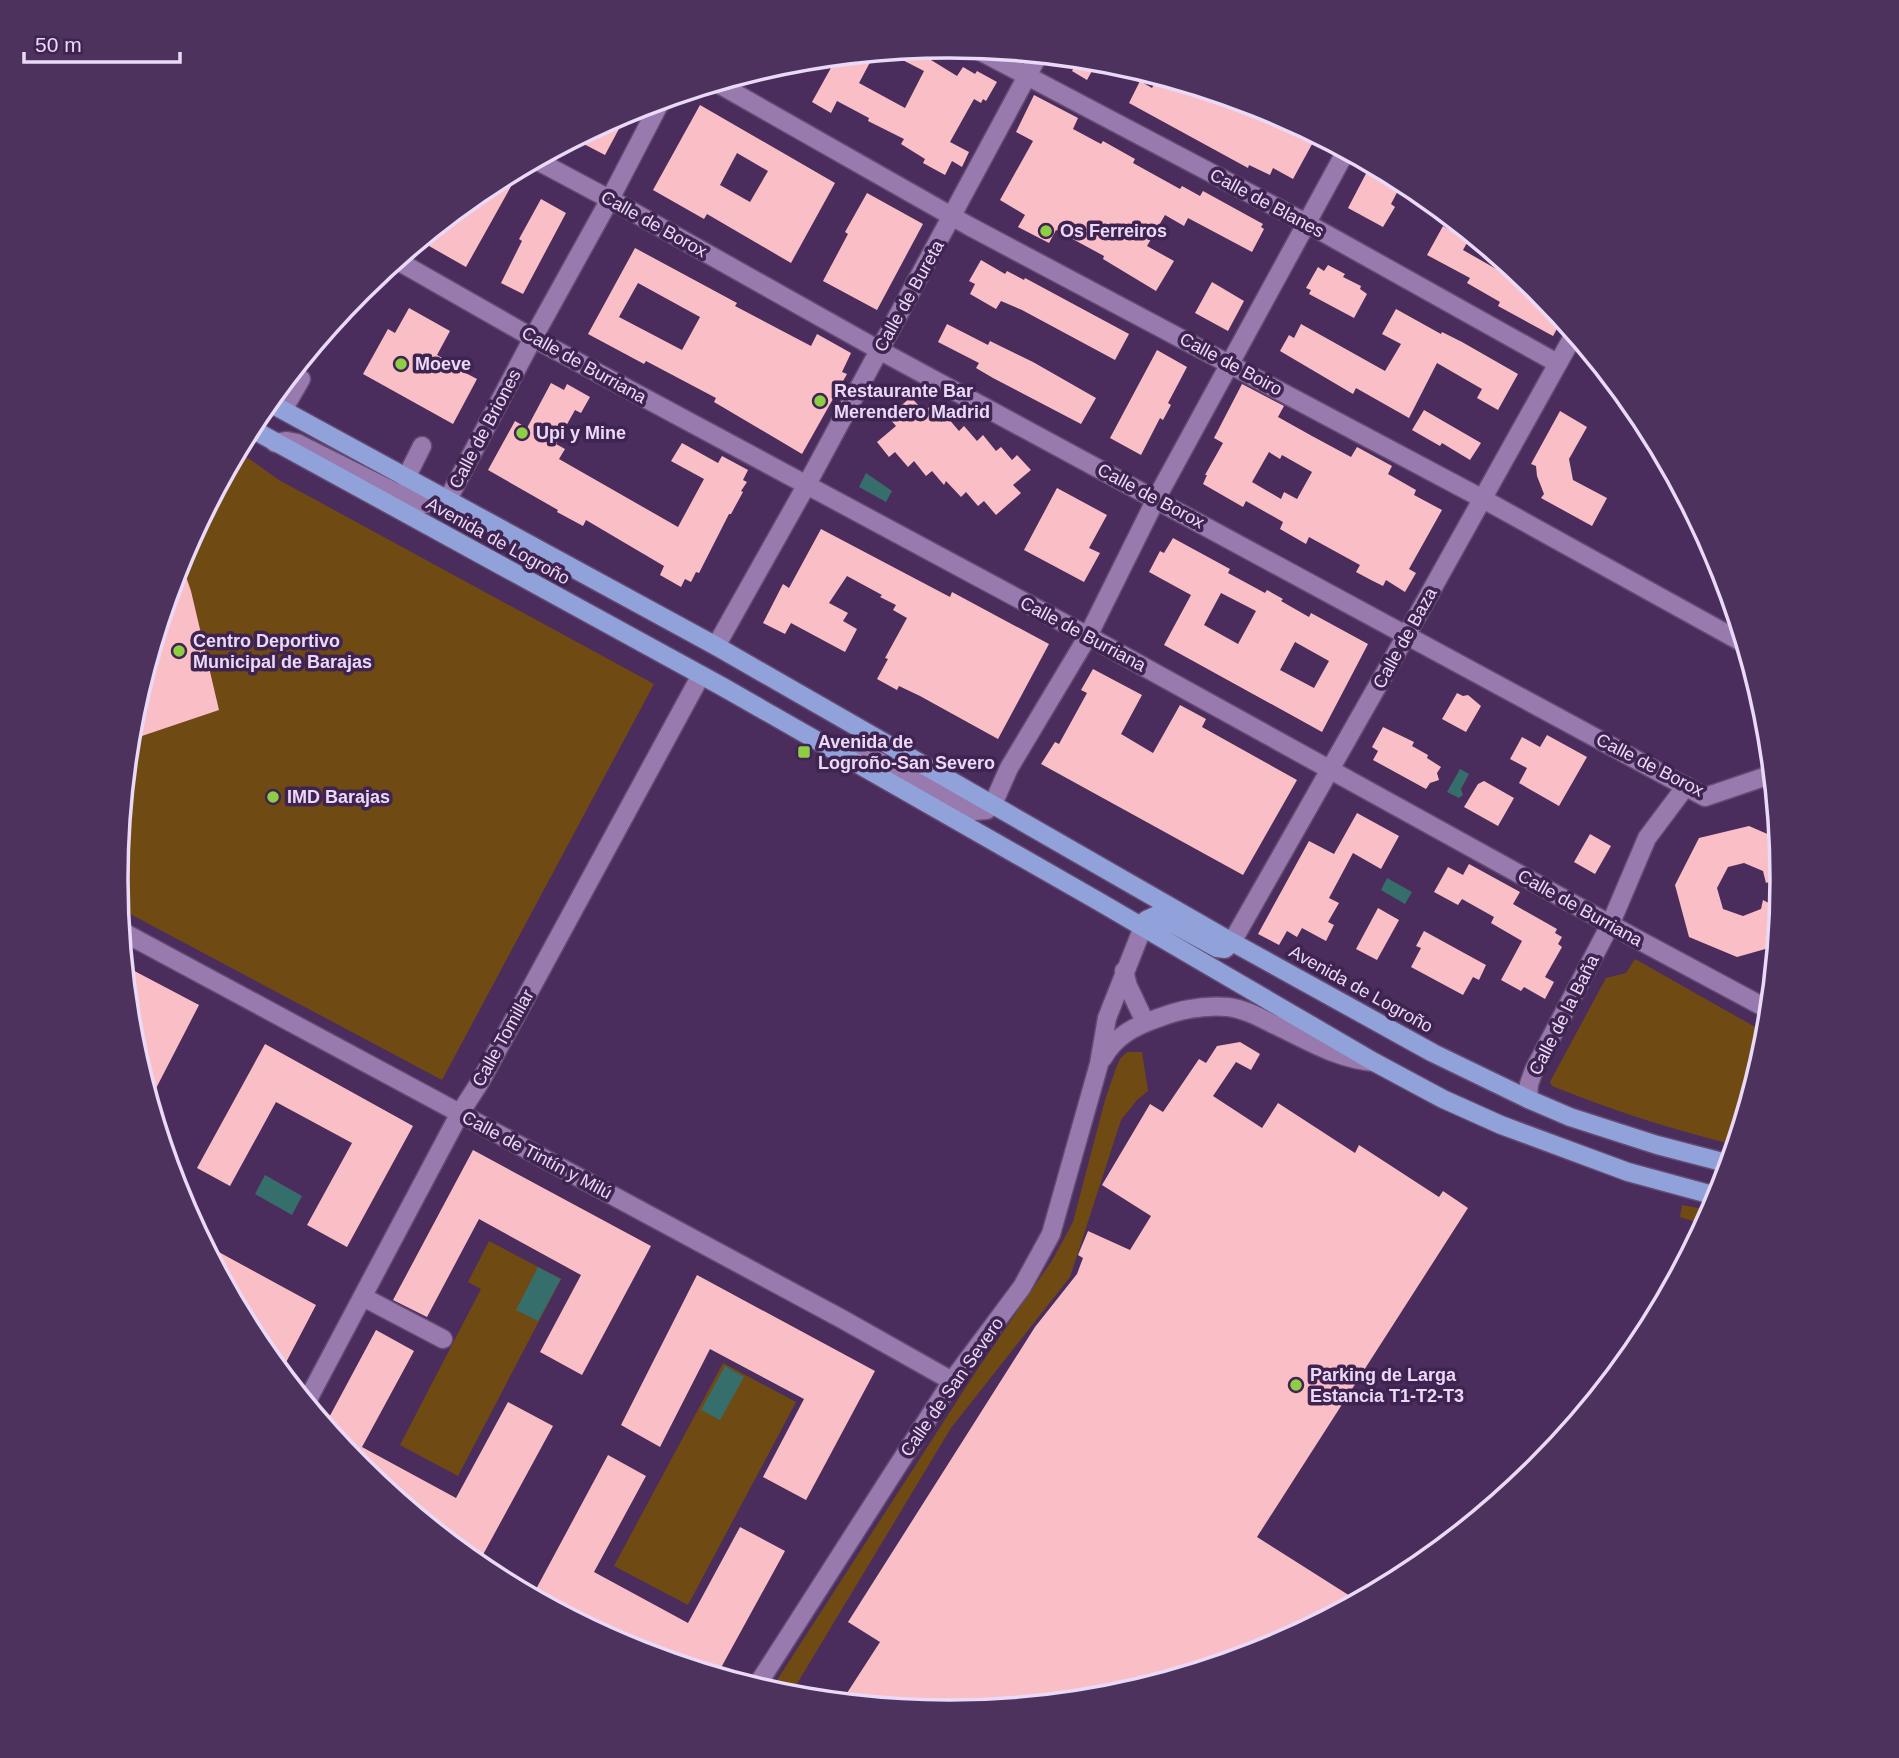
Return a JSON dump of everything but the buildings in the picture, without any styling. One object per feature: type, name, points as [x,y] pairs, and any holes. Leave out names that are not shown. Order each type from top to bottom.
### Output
[{"type":"main road","name":"Avenida de Logroño","points":[[278,407],[716,646],[1394,1032],[1570,1117],[1657,1145],[1720,1161]]},
{"type":"main road","name":"Avenida de Logroño","points":[[260,434],[680,666],[701,675],[1374,1062],[1443,1099],[1501,1125],[1628,1172],[1708,1193]]},
{"type":"main road","points":[[701,675],[716,646]]},
{"type":"main road","points":[[1143,927],[1146,920],[1157,915],[1217,948],[1225,949],[1232,942]]},
{"type":"street","name":"Calle de Blanes","points":[[995,60],[1308,224],[1557,363]]},
{"type":"street","name":"Calle de Bureta","points":[[716,646],[806,486],[1035,63]]},
{"type":"street","name":"Calle de Boiro","points":[[727,89],[953,215],[1483,499],[1735,639]]},
{"type":"street","name":"Calle de Briones","points":[[448,499],[656,112]]},
{"type":"street","points":[[993,804],[1009,768],[1088,636],[1156,499],[1342,158]]},
{"type":"street","name":"Calle de Borox","points":[[545,165],[879,351],[1705,797],[1764,777]]},
{"type":"street","name":"Calle de Burriana","points":[[405,265],[533,338],[1088,636],[1610,925],[1761,1005]]},
{"type":"street","name":"Calle de Baza","points":[[1232,942],[1570,341]]},
{"type":"street","points":[[288,393],[301,379]]},
{"type":"street","name":"Avenida de Logroño","points":[[275,443],[297,443],[415,502],[424,504],[448,499]]},
{"type":"street","points":[[406,478],[422,446]]},
{"type":"street","name":"Calle Tomillar","points":[[311,1394],[460,1113],[480,1082],[701,675]]},
{"type":"street","name":"Avenida de Logroño","points":[[839,753],[858,754],[878,761],[974,811],[987,810],[993,804]]},
{"type":"street","name":"Calle de la Baña","points":[[1528,1099],[1534,1070],[1610,925],[1647,838],[1686,786]]},
{"type":"street","name":"Calle de San Severo","points":[[762,1678],[952,1381],[1023,1287],[1051,1234],[1099,1064],[1107,1018],[1143,927]]},
{"type":"street","name":"Calle de Tintín y Milú","points":[[130,937],[842,1319],[952,1381]]},
{"type":"street","points":[[1124,971],[1145,1022]]},
{"type":"street","name":"Avenida de Logroño","points":[[1145,1022],[1193,1009],[1229,1007],[1248,1012],[1351,1060],[1374,1062]]},
{"type":"street","name":"Calle de San Severo","points":[[1099,1064],[1115,1041],[1145,1022]]},
{"type":"street","points":[[363,1297],[443,1339]]},
{"type":"shaded area","name":"IMD Barajas","points":[[246,456],[279,480],[654,684],[442,1080],[129,913],[130,825],[135,772],[156,666],[191,565],[213,516]]},
{"type":"shaded area","points":[[866,473],[892,491],[886,502],[859,487]]},
{"type":"shaded area","points":[[1460,769],[1469,774],[1461,789],[1463,795],[1459,798],[1447,792]]},
{"type":"shaded area","points":[[1387,878],[1412,892],[1405,904],[1381,890]]},
{"type":"shaded area","points":[[1635,959],[1757,1028],[1743,1092],[1727,1143],[1643,1119],[1552,1086],[1550,1082],[1606,978],[1626,973]]},
{"type":"shaded area","points":[[1127,1052],[1142,1052],[1148,1091],[1121,1120],[1070,1277],[951,1428],[796,1685],[776,1681],[975,1373],[1053,1259],[1073,1222],[1105,1100],[1120,1059]]},
{"type":"shaded area","points":[[265,1175],[302,1196],[292,1215],[255,1194]]},
{"type":"shaded area","points":[[1682,1205],[1701,1209],[1695,1222],[1680,1217]]},
{"type":"shaded area","points":[[489,1241],[561,1279],[458,1476],[400,1445],[481,1289],[468,1282]]},
{"type":"shaded area","points":[[538,1267],[561,1279],[538,1321],[516,1310]]},
{"type":"shaded area","points":[[723,1363],[796,1402],[688,1605],[614,1566]]},
{"type":"shaded area","points":[[725,1366],[744,1377],[720,1420],[701,1410]]},
{"type":"place","name":"Os Ferreiros","points":[[1046,231]]},
{"type":"place","name":"Moeve","points":[[401,364]]},
{"type":"place","name":"Restaurante Bar Merendero Madrid","points":[[820,401]]},
{"type":"place","name":"Upi y Mine","points":[[522,433]]},
{"type":"place","name":"Centro Deportivo Municipal de Barajas","points":[[179,651]]},
{"type":"place","name":"Avenida de Logroño-San Severo","points":[[804,752]]},
{"type":"place","name":"IMD Barajas","points":[[273,797]]},
{"type":"place","name":"Parking de Larga Estancia T1-T2-T3","points":[[1296,1385]]}]
